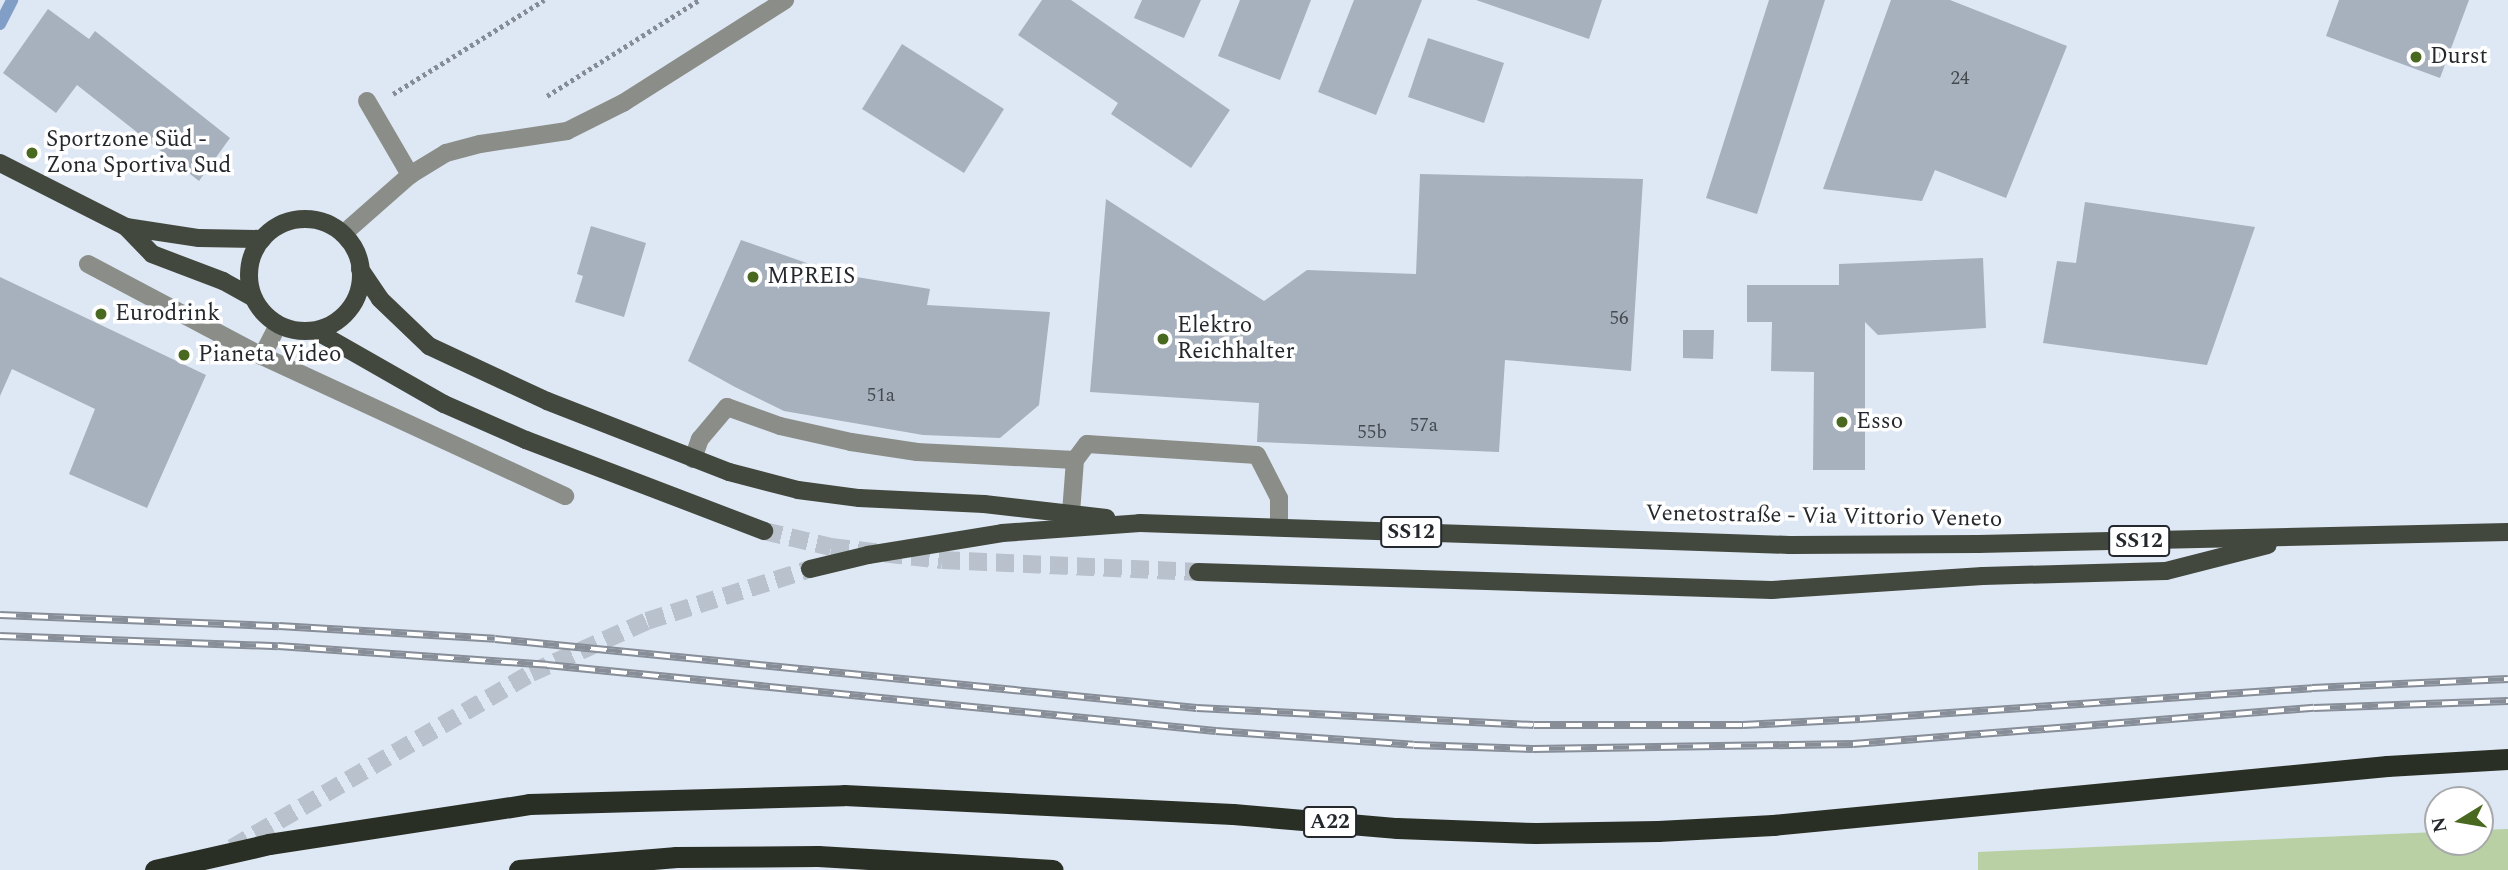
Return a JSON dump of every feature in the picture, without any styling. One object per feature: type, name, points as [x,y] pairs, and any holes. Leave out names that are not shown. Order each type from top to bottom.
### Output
[{"type":"highway","name":"A22","points":[[155,870],[270,844],[528,804],[844,795],[1233,814],[1397,828],[1536,833],[1645,831],[1773,825],[2387,766],[2508,759]]},
{"type":"highway","points":[[519,870],[676,857],[805,856],[1053,870]]},
{"type":"main road","points":[[0,163],[126,227],[199,238],[262,239]]},
{"type":"main road","points":[[311,219],[328,224],[343,234],[355,250],[360,269],[360,285],[355,301],[332,325],[316,331],[297,331],[278,325],[264,313],[254,298],[249,278],[252,257],[262,239],[275,227],[292,220],[311,219]]},
{"type":"main road","points":[[126,227],[152,254],[223,281],[254,298]]},
{"type":"main road","points":[[360,269],[380,299],[429,346],[547,401],[693,459],[798,490],[835,495],[984,504],[1140,523]]},
{"type":"main road","points":[[316,331],[443,404],[526,440],[764,531]]},
{"type":"main road","name":"Venetostraße - Via Vittorio Veneto","points":[[1140,523],[1790,545],[1978,544],[2508,532]]},
{"type":"main road","name":"SS12","points":[[810,569],[867,555],[1002,533],[1140,523]]},
{"type":"main road","points":[[1198,572],[1772,590],[1983,576],[2166,572],[2299,537]]},
{"type":"street","points":[[343,234],[410,175],[446,153],[480,144],[568,131],[623,103],[785,0]]},
{"type":"street","points":[[369,104],[410,175]]},
{"type":"street","points":[[88,264],[262,356],[565,496]]},
{"type":"street","points":[[262,356],[278,325]]},
{"type":"street","points":[[693,459],[700,439],[727,407],[780,426],[851,442],[917,452],[1075,460]]},
{"type":"street","points":[[1071,513],[1075,460],[1087,444],[1257,455],[1279,498],[1279,527]]},
{"type":"path","points":[[369,104],[544,0]]},
{"type":"path","points":[[547,96],[699,0]]},
{"type":"green space","points":[[2508,829],[2508,870],[1978,870],[1978,852],[2424,833],[2424,856],[2494,856],[2494,830]]},
{"type":"building","points":[[1042,0],[1071,0],[1230,110],[1191,168],[1111,114],[1118,103],[1018,35]]},
{"type":"building","points":[[1142,0],[1201,0],[1184,38],[1134,18]]},
{"type":"building","points":[[1240,0],[1311,0],[1280,80],[1218,56]]},
{"type":"building","points":[[1354,0],[1422,0],[1376,115],[1318,92]]},
{"type":"building","points":[[1476,0],[1602,0],[1589,39]]},
{"type":"building","points":[[1769,0],[1825,0],[1757,214],[1706,198]]},
{"type":"building","points":[[1891,0],[1950,0],[2067,46],[2006,198],[1935,170],[1922,201],[1823,189]]},
{"type":"building","name":"Durst","points":[[2339,0],[2469,0],[2440,78],[2326,36]]},
{"type":"building","points":[[48,9],[89,39],[95,31],[230,138],[199,181],[77,85],[56,113],[3,73]]},
{"type":"building","points":[[1428,38],[1504,63],[1484,123],[1408,97]]},
{"type":"building","points":[[902,44],[1004,109],[964,173],[862,109]]},
{"type":"building","points":[[1420,174],[1643,179],[1631,371],[1505,360],[1499,452],[1257,442],[1259,403],[1090,392],[1106,199],[1264,301],[1307,270],[1416,274]]},
{"type":"building","points":[[2085,202],[2255,227],[2207,365],[2043,343],[2057,261],[2076,263]]},
{"type":"building","points":[[591,226],[646,243],[624,317],[575,302],[583,276],[577,274]]},
{"type":"building","points":[[741,240],[838,274],[930,289],[927,305],[1050,312],[1039,405],[1000,438],[923,435],[784,411],[688,361]]},
{"type":"building","points":[[1983,258],[1986,328],[1878,335],[1865,322],[1865,470],[1813,470],[1814,372],[1771,371],[1772,322],[1747,322],[1747,285],[1839,285],[1839,264]]},
{"type":"building","points":[[0,277],[206,375],[147,508],[69,474],[95,409],[12,369],[0,396]]},
{"type":"building","points":[[1683,330],[1714,330],[1713,359],[1683,358]]},
{"type":"waterway","points":[[0,24],[12,0]]},
{"type":"tunnel","points":[[764,531],[831,547],[942,560],[1198,572]]},
{"type":"tunnel","points":[[232,848],[531,673],[647,621],[810,569]]},
{"type":"railway","points":[[0,615],[279,626],[495,639],[1197,708],[1534,725],[1743,725],[2312,688],[2508,679]]},
{"type":"railway","points":[[0,636],[278,646],[547,665],[1216,731],[1414,745],[1533,749],[1853,744],[2314,708],[2508,701]]},
{"type":"place","name":"Durst","points":[[2416,57]]},
{"type":"place","name":"Sportzone Süd - Zona Sportiva Sud","points":[[32,153]]},
{"type":"place","name":"MPREIS","points":[[753,277]]},
{"type":"place","name":"Eurodrink","points":[[101,314]]},
{"type":"place","name":"Elektro Reichhalter","points":[[1163,339]]},
{"type":"place","name":"Pianeta Video","points":[[184,355]]},
{"type":"place","name":"Esso","points":[[1842,422]]}]
